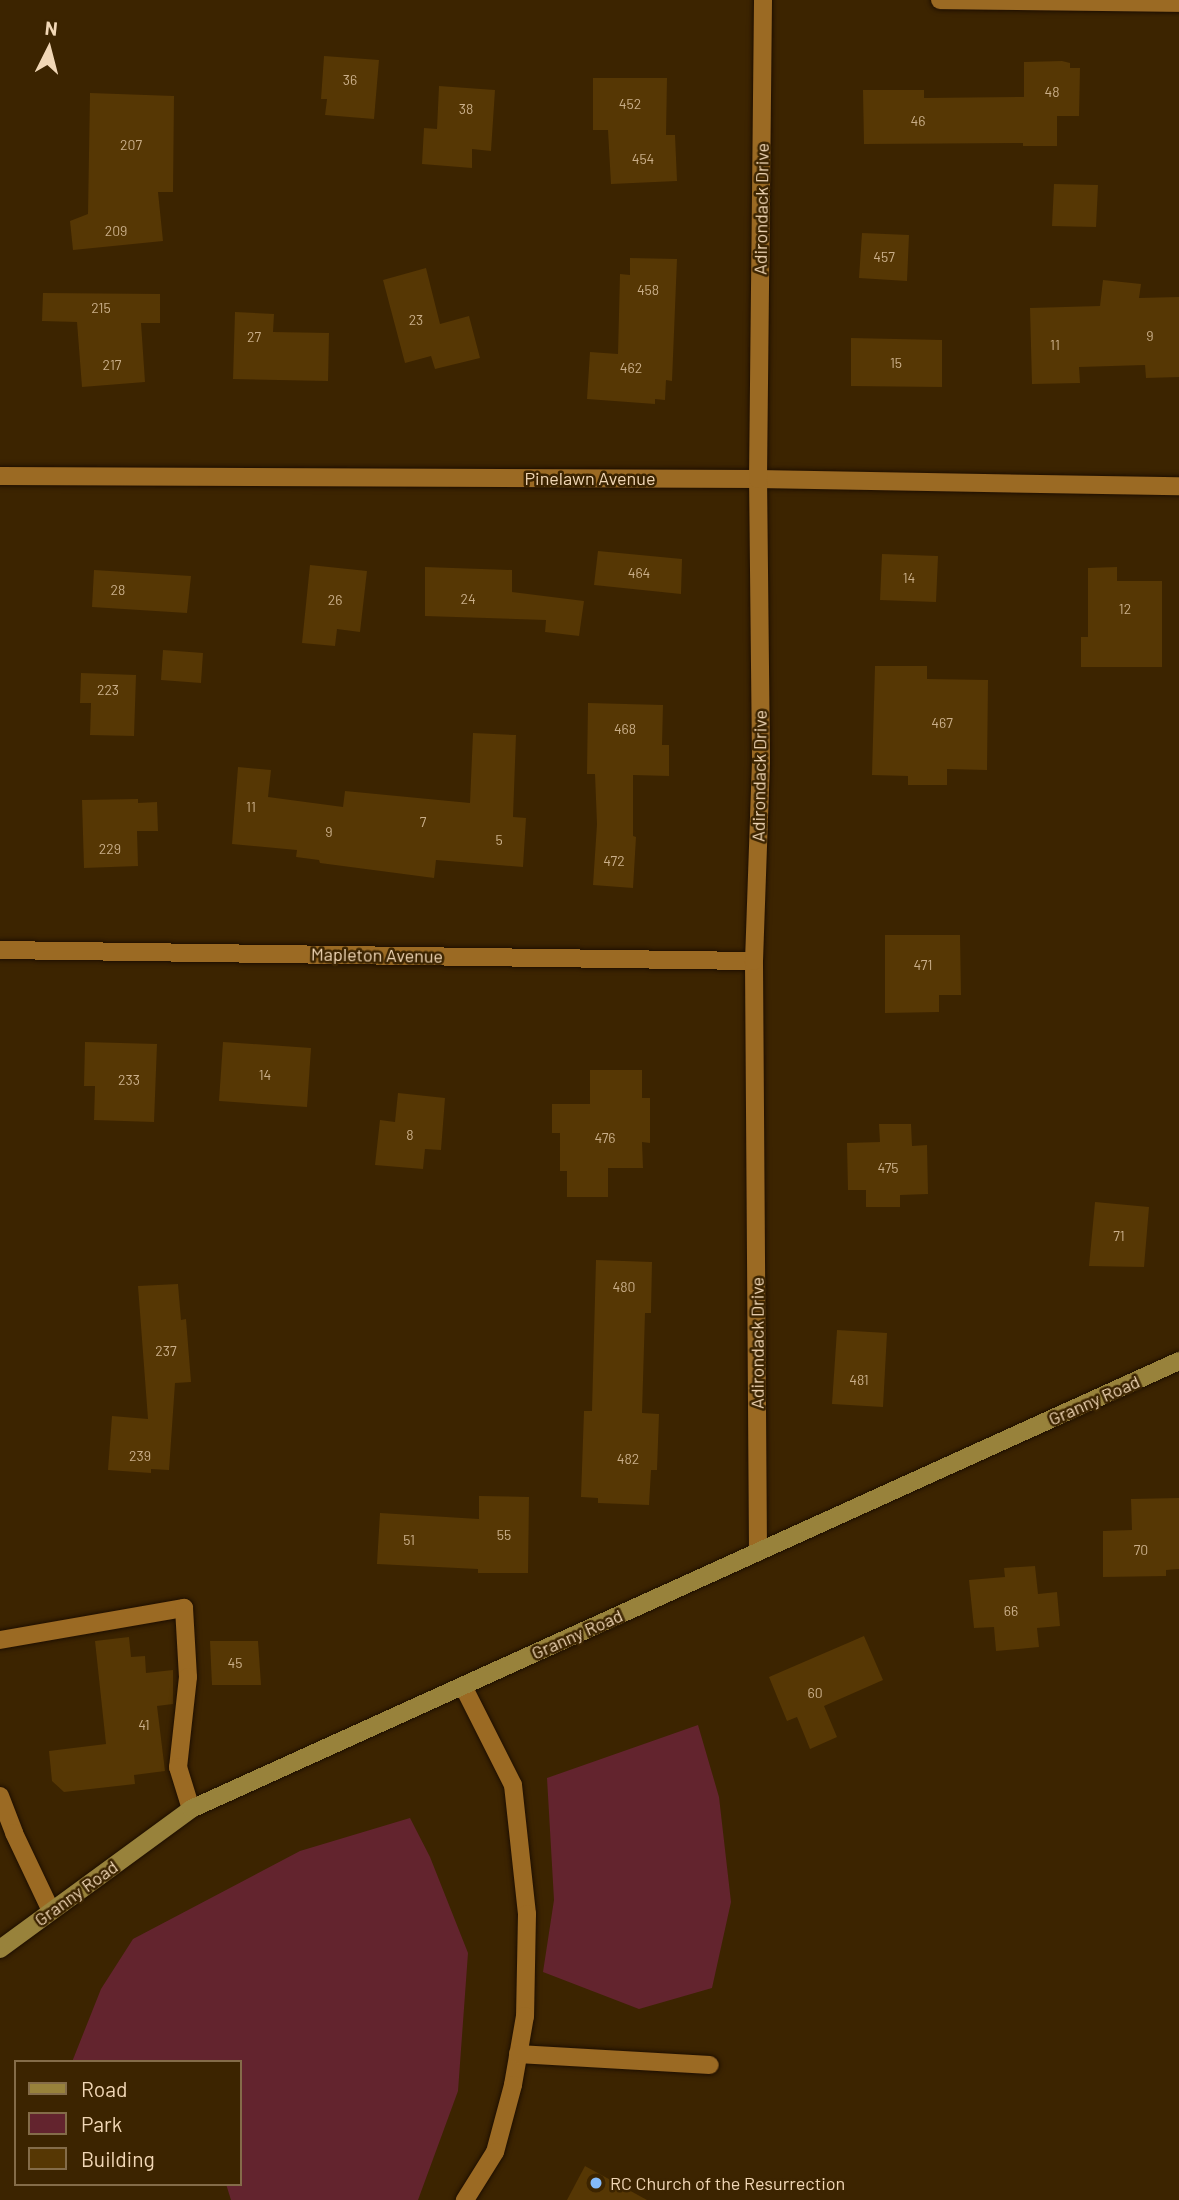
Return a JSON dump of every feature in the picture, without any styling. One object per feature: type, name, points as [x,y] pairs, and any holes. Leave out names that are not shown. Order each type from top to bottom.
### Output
[{"type":"street","name":"Adirondack Drive","points":[[758,1552],[754,961],[761,761],[758,479],[763,0]]},
{"type":"street","points":[[940,0],[1179,3]]},
{"type":"street","name":"Pinelawn Avenue","points":[[0,476],[758,479],[1179,486]]},
{"type":"street","name":"Mapleton Avenue","points":[[0,950],[754,961]]},
{"type":"street","name":"Granny Road","points":[[0,1949],[191,1809],[1179,1361]]},
{"type":"street","points":[[0,1640],[184,1608],[188,1677],[178,1767],[191,1809]]},
{"type":"street","points":[[463,1686],[513,1785],[527,1914],[525,2017],[518,2054],[495,2152],[465,2200]]},
{"type":"street","points":[[0,1796],[14,1833],[51,1911]]},
{"type":"street","points":[[518,2054],[710,2065]]},
{"type":"green space","points":[[698,1725],[719,1797],[731,1902],[712,1988],[639,2009],[543,1972],[554,1900],[547,1778]]},
{"type":"green space","points":[[410,1818],[430,1857],[468,1953],[458,2091],[418,2200],[231,2200],[227,2186],[242,2186],[242,2060],[73,2060],[101,1989],[133,1939],[300,1851]]},
{"type":"building","points":[[324,56],[379,60],[374,119],[325,115],[327,99],[321,99]]},
{"type":"building","points":[[1024,62],[1070,63],[1070,68],[1080,68],[1079,116],[1057,116],[1057,146],[1023,146],[1023,143],[864,144],[863,90],[924,90],[924,98],[1024,97]]},
{"type":"building","points":[[593,78],[667,78],[666,135],[675,135],[677,181],[611,184],[608,130],[593,130]]},
{"type":"building","points":[[439,86],[495,90],[491,151],[472,149],[472,168],[422,164],[424,128],[437,129]]},
{"type":"building","points":[[90,93],[174,96],[173,192],[158,192],[163,241],[73,250],[70,221],[88,214]]},
{"type":"building","points":[[1054,184],[1098,185],[1096,227],[1052,226]]},
{"type":"building","points":[[862,233],[909,235],[907,281],[859,278]]},
{"type":"building","points":[[630,258],[677,259],[672,381],[666,380],[665,400],[655,399],[655,404],[587,399],[590,352],[618,354],[620,274],[630,275]]},
{"type":"building","points":[[426,268],[440,324],[469,316],[480,358],[435,369],[431,356],[405,363],[383,280]]},
{"type":"building","points":[[1103,280],[1141,284],[1139,298],[1179,297],[1179,377],[1146,378],[1145,365],[1079,367],[1080,383],[1032,384],[1030,308],[1100,306]]},
{"type":"building","points":[[43,293],[160,294],[160,323],[141,323],[145,382],[82,387],[77,322],[42,321]]},
{"type":"building","points":[[235,312],[274,314],[273,332],[329,333],[328,381],[233,379]]},
{"type":"building","points":[[851,338],[942,340],[942,387],[851,386]]},
{"type":"building","points":[[598,551],[682,559],[681,594],[594,585]]},
{"type":"building","points":[[882,554],[938,556],[936,602],[880,600]]},
{"type":"building","points":[[310,565],[367,571],[360,632],[337,629],[335,646],[302,643]]},
{"type":"building","points":[[425,567],[512,570],[512,592],[584,601],[579,636],[545,632],[546,620],[425,616]]},
{"type":"building","points":[[1117,567],[1117,581],[1162,581],[1162,667],[1081,667],[1081,637],[1088,637],[1088,568]]},
{"type":"building","points":[[94,570],[191,576],[187,613],[92,607]]},
{"type":"building","points":[[163,650],[203,653],[201,683],[161,680]]},
{"type":"building","points":[[875,666],[927,666],[927,679],[988,680],[987,770],[947,769],[947,785],[908,785],[908,776],[872,775]]},
{"type":"building","points":[[81,673],[136,675],[134,736],[90,735],[91,703],[80,703]]},
{"type":"building","points":[[588,703],[663,705],[662,745],[669,745],[669,776],[633,775],[633,836],[636,837],[633,888],[593,885],[597,824],[595,774],[587,774]]},
{"type":"building","points":[[473,733],[516,735],[513,817],[526,818],[523,867],[436,860],[434,878],[320,863],[319,860],[296,857],[297,850],[232,844],[238,767],[271,770],[268,797],[343,807],[345,791],[470,803]]},
{"type":"building","points":[[138,799],[138,803],[157,802],[158,831],[137,831],[138,866],[84,868],[82,800]]},
{"type":"building","points":[[885,935],[960,935],[961,995],[939,995],[939,1012],[885,1013]]},
{"type":"building","points":[[85,1042],[157,1044],[154,1122],[94,1120],[95,1086],[84,1086]]},
{"type":"building","points":[[223,1042],[311,1048],[307,1107],[219,1101]]},
{"type":"building","points":[[590,1070],[642,1070],[642,1098],[650,1098],[650,1143],[642,1142],[643,1168],[608,1168],[608,1197],[567,1197],[567,1171],[560,1171],[560,1133],[552,1133],[552,1104],[590,1104]]},
{"type":"building","points":[[398,1093],[445,1098],[441,1150],[425,1149],[423,1169],[375,1165],[380,1120],[395,1122]]},
{"type":"building","points":[[879,1124],[911,1124],[912,1146],[927,1145],[928,1194],[900,1195],[900,1207],[866,1207],[866,1190],[848,1190],[847,1143],[880,1142]]},
{"type":"building","points":[[1095,1202],[1149,1207],[1144,1267],[1089,1266]]},
{"type":"building","points":[[596,1260],[652,1262],[651,1313],[645,1313],[642,1413],[659,1414],[657,1470],[651,1470],[649,1505],[598,1503],[598,1498],[581,1497],[584,1411],[592,1411]]},
{"type":"building","points":[[178,1284],[181,1320],[186,1319],[191,1382],[175,1383],[169,1470],[151,1469],[151,1473],[108,1470],[112,1416],[148,1419],[138,1286]]},
{"type":"building","points":[[837,1330],[887,1333],[883,1407],[832,1404]]},
{"type":"building","points":[[479,1496],[529,1497],[528,1573],[478,1573],[478,1569],[377,1564],[380,1513],[479,1519]]},
{"type":"building","points":[[1179,1498],[1179,1569],[1166,1570],[1166,1576],[1103,1577],[1103,1531],[1132,1530],[1131,1499]]},
{"type":"building","points":[[1035,1566],[1038,1594],[1057,1592],[1060,1626],[1037,1628],[1039,1647],[996,1651],[994,1627],[974,1628],[969,1580],[1005,1577],[1004,1568]]},
{"type":"building","points":[[864,1636],[883,1680],[824,1706],[837,1737],[810,1749],[797,1717],[787,1721],[769,1677]]},
{"type":"building","points":[[129,1637],[131,1657],[145,1656],[146,1673],[173,1670],[173,1704],[157,1706],[165,1771],[134,1775],[135,1784],[64,1792],[52,1781],[49,1751],[106,1744],[95,1641]]},
{"type":"building","points":[[210,1641],[258,1641],[261,1685],[212,1685]]},
{"type":"building","name":"RC Church of the Resurrection","points":[[585,2166],[647,2200],[567,2200]]},
{"type":"place","name":"RC Church of the Resurrection","points":[[596,2183]]}]
